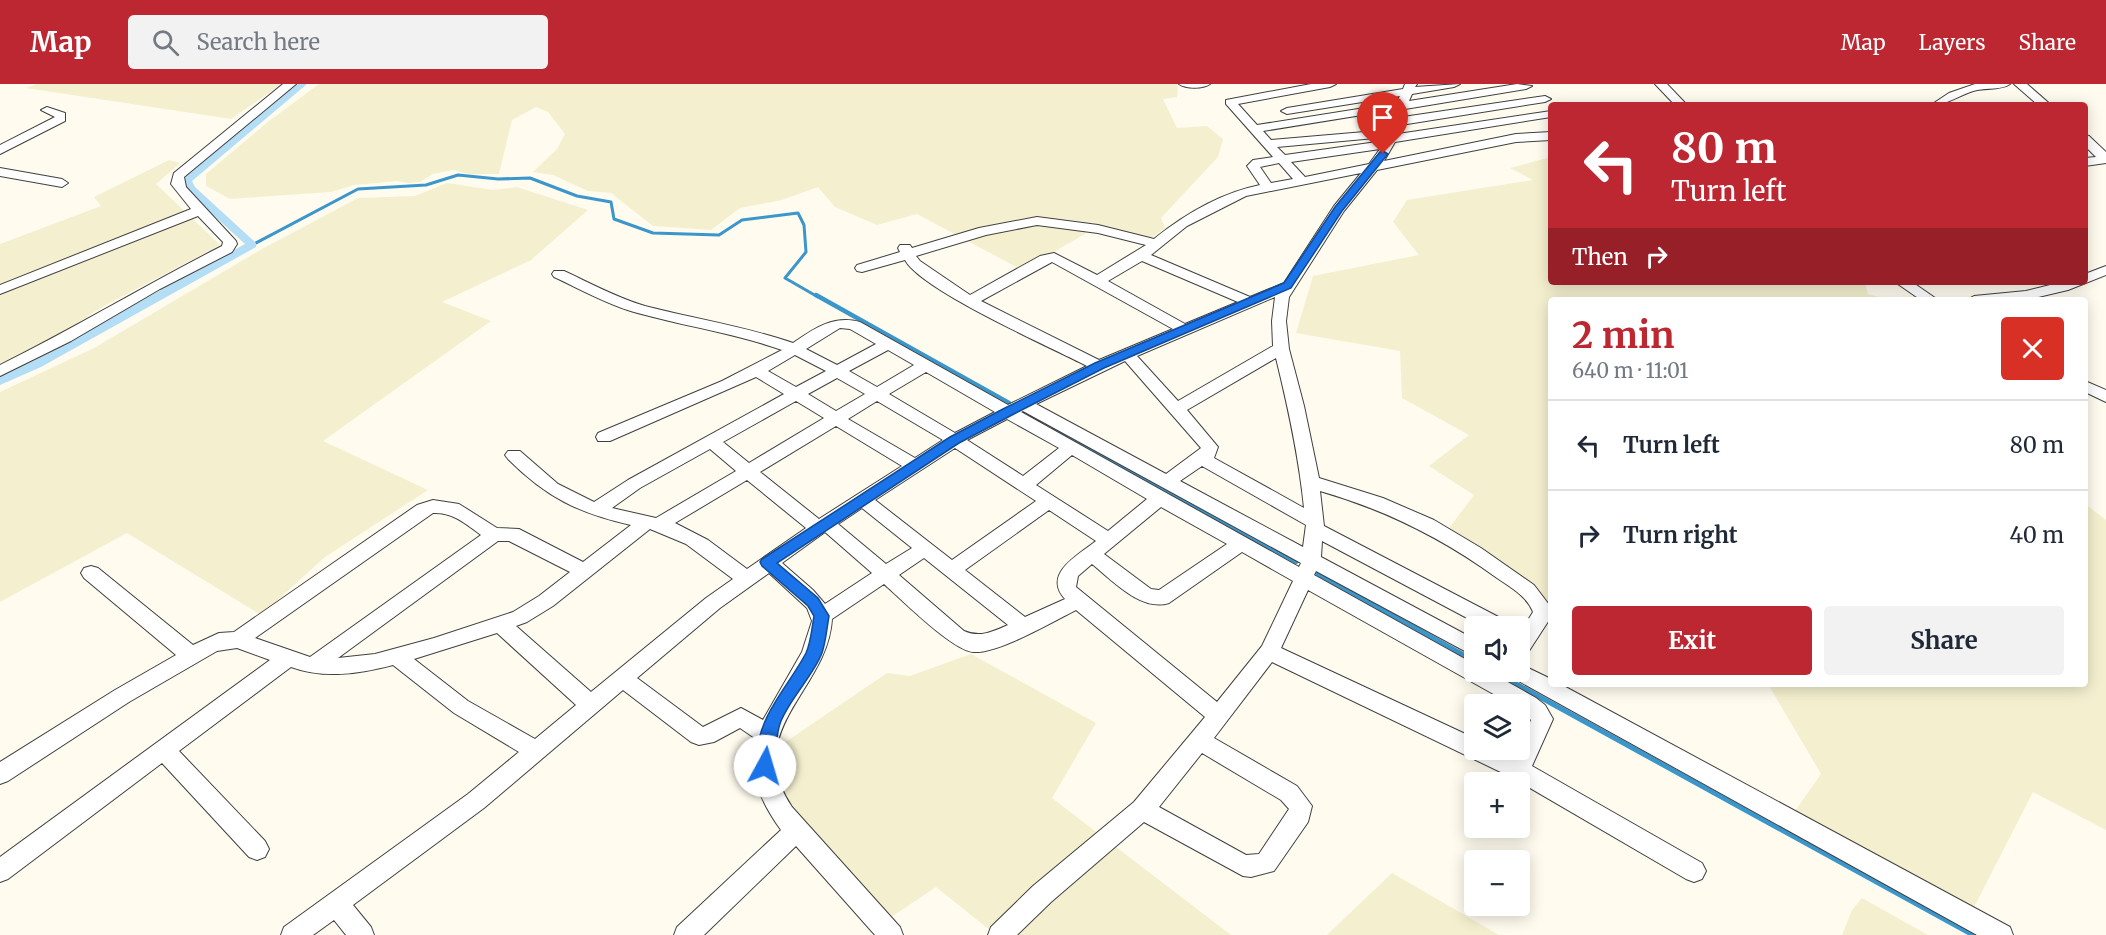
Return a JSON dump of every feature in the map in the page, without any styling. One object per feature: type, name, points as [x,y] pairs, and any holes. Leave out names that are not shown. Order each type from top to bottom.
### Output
[{"type":"street","points":[[3,364],[66,338],[155,286],[227,249],[229,241],[177,184],[178,176],[290,84]]},
{"type":"street","points":[[1185,84],[1204,84]]},
{"type":"street","points":[[1254,84],[1335,152]]},
{"type":"street","points":[[1302,181],[1230,102],[1330,84]]},
{"type":"street","points":[[1360,84],[1398,117]]},
{"type":"street","points":[[1000,935],[1041,894],[1142,809],[1269,651],[1293,604],[1307,568],[1315,526],[1311,482],[1296,406],[1281,348],[1280,307],[1287,286],[1339,209],[1372,168],[1398,117],[1426,86],[1454,84]]},
{"type":"street","points":[[1660,84],[1678,102]]},
{"type":"street","points":[[1941,102],[1951,94],[1970,88],[2004,84]]},
{"type":"street","points":[[2020,84],[2041,102]]},
{"type":"street","points":[[1268,144],[1321,139],[1398,117],[1444,100],[1524,85],[1549,102]]},
{"type":"street","points":[[1426,86],[1496,142]]},
{"type":"street","points":[[1287,111],[1376,97]]},
{"type":"street","points":[[1254,129],[1302,122],[1460,112],[1548,102]]},
{"type":"street","points":[[0,150],[51,126],[62,117],[47,110]]},
{"type":"street","points":[[1267,186],[1253,166],[1257,163],[1335,152],[1398,117],[1476,126],[1548,114]]},
{"type":"street","points":[[1098,281],[1141,256],[1182,223],[1242,193],[1267,186],[1372,168],[1496,142],[1524,137],[1548,136]]},
{"type":"street","points":[[2088,140],[2106,141]]},
{"type":"street","points":[[2088,141],[2106,159]]},
{"type":"street","points":[[2088,162],[2106,159]]},
{"type":"street","points":[[0,172],[63,183]]},
{"type":"street","points":[[0,290],[200,210]]},
{"type":"street","points":[[862,268],[907,251],[984,231],[1037,221],[1098,229],[1157,244]]},
{"type":"street","points":[[907,251],[919,269],[970,301],[1099,366]]},
{"type":"street","points":[[1141,256],[1250,302]]},
{"type":"street","points":[[970,301],[1048,257],[1058,259],[1185,330]]},
{"type":"street","points":[[559,273],[619,302],[640,309],[752,334],[794,349],[878,394],[955,440],[1108,540]]},
{"type":"street","points":[[1907,285],[1925,297]]},
{"type":"street","points":[[2024,297],[2038,295],[2067,285]]},
{"type":"street","points":[[293,935],[338,905],[476,801],[746,578],[822,525],[955,440],[1015,408],[1099,366],[1287,286]]},
{"type":"street","points":[[604,437],[756,370],[832,324],[842,322],[855,325],[926,365],[1015,408],[1307,568],[1464,643]]},
{"type":"street","points":[[597,509],[634,484],[887,344]]},
{"type":"street","points":[[1177,409],[1281,348]]},
{"type":"street","points":[[1127,354],[1210,447],[1211,451],[1071,571],[1066,579],[1068,589],[1078,601],[1218,715]]},
{"type":"street","points":[[0,774],[122,696],[219,641],[238,640],[312,666],[339,666],[375,662],[502,625],[546,600],[653,523],[747,472],[926,365]]},
{"type":"street","points":[[756,370],[915,466]]},
{"type":"street","points":[[2088,388],[2106,397]]},
{"type":"street","points":[[1015,408],[1070,448],[1163,490],[1241,544],[1307,568],[1534,708],[1542,719],[1519,770]]},
{"type":"street","points":[[711,441],[747,472],[886,574],[963,641],[982,644],[1078,601]]},
{"type":"street","points":[[1024,485],[1070,448]]},
{"type":"street","points":[[514,455],[537,478],[563,497],[686,535],[746,578]]},
{"type":"street","points":[[1202,458],[1315,526],[1481,616]]},
{"type":"street","points":[[1311,482],[1376,501],[1412,516],[1455,539],[1511,578],[1536,599],[1543,612],[1530,631]]},
{"type":"street","points":[[864,500],[1024,627]]},
{"type":"street","points":[[952,570],[1049,501]]},
{"type":"street","points":[[238,640],[415,514],[429,507],[451,506],[494,535]]},
{"type":"street","points":[[312,666],[494,535],[512,534],[584,571]]},
{"type":"street","points":[[1091,554],[1146,595],[1162,598],[1241,544]]},
{"type":"street","points":[[891,935],[781,813],[767,784],[765,766],[768,735],[781,703],[814,652],[822,616],[925,548]]},
{"type":"street","points":[[768,562],[813,602],[822,616]]},
{"type":"street","points":[[91,573],[191,655]]},
{"type":"street","points":[[502,625],[591,705]]},
{"type":"street","points":[[1269,651],[1464,743]]},
{"type":"street","points":[[395,656],[461,707],[536,751]]},
{"type":"street","points":[[0,872],[289,657]]},
{"type":"street","points":[[1530,677],[2001,935]]},
{"type":"street","points":[[623,679],[701,737],[741,717],[768,735]]},
{"type":"street","points":[[1142,809],[1244,865],[1266,863],[1300,815],[1301,806],[1289,793],[1199,740]]},
{"type":"street","points":[[164,750],[257,849]]},
{"type":"street","points":[[1499,760],[1695,871]]},
{"type":"street","points":[[686,935],[797,830]]},
{"type":"street","points":[[338,905],[362,935]]},
{"type":"shaded area","points":[[37,84],[282,84],[231,119],[26,88]]},
{"type":"shaded area","points":[[319,84],[1178,84],[1177,97],[1163,99],[1177,128],[1207,126],[1223,139],[1218,157],[1161,218],[1165,228],[1144,243],[1092,222],[1085,234],[1022,270],[917,214],[877,225],[835,207],[818,187],[782,200],[740,208],[711,230],[653,226],[611,193],[588,191],[553,175],[533,172],[557,149],[565,134],[548,112],[536,107],[512,120],[499,174],[469,174],[453,170],[433,174],[420,182],[397,181],[354,185],[331,192],[230,199],[206,186],[206,174],[269,121]]},
{"type":"shaded area","points":[[1548,158],[1548,285],[1866,285],[1868,294],[1879,297],[1548,297],[1548,602],[1444,535],[1474,495],[1429,466],[1469,435],[1402,398],[1400,351],[1296,333],[1313,276],[1419,255],[1393,222],[1407,200],[1533,180],[1510,168]]},
{"type":"shaded area","points":[[169,160],[180,163],[156,184],[220,245],[104,306],[41,346],[0,365],[0,244],[101,206],[94,197]]},
{"type":"shaded area","points":[[447,183],[493,190],[517,187],[588,210],[531,260],[442,302],[491,321],[323,441],[428,490],[325,557],[261,615],[127,533],[0,602],[0,392],[94,348],[262,249],[358,198],[415,196]]},
{"type":"shaded area","points":[[2088,506],[2106,520],[2106,830],[2033,792],[1971,913],[1795,811],[1821,774],[1770,687],[2088,687]]},
{"type":"shaded area","points":[[971,654],[1096,723],[1052,798],[1231,935],[996,935],[936,887],[884,922],[767,811],[756,762],[887,673],[910,676]]},
{"type":"shaded area","points":[[1392,873],[1499,935],[1327,935]]},
{"type":"shaded area","points":[[1862,898],[1928,935],[1842,935],[1852,910]]},
{"type":"waterway","points":[[0,381],[36,364],[252,245],[191,189],[186,180],[302,84]]},
{"type":"waterway","points":[[252,245],[358,189],[426,185],[458,175],[498,179],[530,178],[577,196],[611,202],[614,219],[653,233],[719,235],[742,220],[798,213],[804,225],[806,252],[785,278],[818,297]]},
{"type":"waterway","points":[[816,295],[1009,403]]},
{"type":"waterway","points":[[1054,428],[1296,562]]},
{"type":"waterway","points":[[1318,574],[1464,655]]},
{"type":"waterway","points":[[1512,682],[1973,935]]},
{"type":"route","points":[[765,766],[766,742],[772,724],[781,703],[814,652],[822,625],[822,616],[813,602],[768,562],[955,440],[1007,412],[1099,366],[1287,286],[1339,209],[1383,154]]}]
